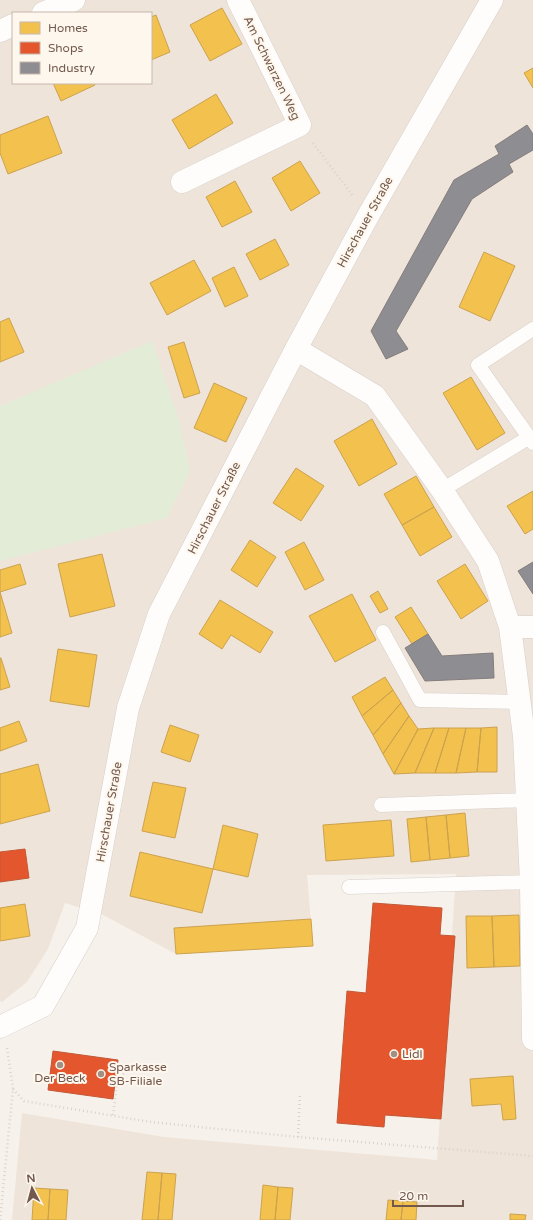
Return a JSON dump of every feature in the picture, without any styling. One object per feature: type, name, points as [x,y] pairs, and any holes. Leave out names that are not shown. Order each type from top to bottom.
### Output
[{"type":"street","points":[[45,12],[74,0]]},
{"type":"street","name":"Am Schwarzen Weg","points":[[182,182],[300,125],[238,0]]},
{"type":"street","name":"Hirschauer Straße","points":[[2,1026],[43,1006],[88,928],[128,708],[159,614],[296,349],[368,216],[492,0]]},
{"type":"street","points":[[0,31],[12,25]]},
{"type":"street","points":[[296,349],[375,396],[442,490],[488,561],[510,627],[524,736],[532,882],[533,1039]]},
{"type":"street","points":[[510,627],[533,627]]},
{"type":"lane","points":[[442,490],[531,440],[478,365],[533,329]]},
{"type":"lane","points":[[383,632],[420,700],[520,702]]},
{"type":"lane","points":[[381,805],[527,800]]},
{"type":"lane","points":[[349,887],[532,882]]},
{"type":"path","points":[[300,125],[368,216]]},
{"type":"path","points":[[0,1220],[13,1089],[2,1026]]},
{"type":"path","points":[[113,1115],[118,1077],[126,1072]]},
{"type":"path","points":[[13,1089],[24,1100],[151,1122],[298,1137],[533,1156]]},
{"type":"path","points":[[298,1137],[300,1093]]},
{"type":"shaded area","points":[[0,0],[533,0],[533,1220],[12,1220],[22,1113],[164,1137],[437,1160],[456,874],[307,875],[313,946],[176,954],[103,915],[65,903],[48,949],[27,982],[2,1002],[0,1001]]},
{"type":"green space","points":[[152,341],[179,420],[190,471],[167,518],[0,561],[0,406]]},
{"type":"building: Homes","points":[[222,8],[242,44],[210,61],[190,25]]},
{"type":"building: Homes","points":[[156,15],[170,52],[152,60],[152,17]]},
{"type":"building: Homes","points":[[533,68],[533,88],[524,73]]},
{"type":"building: Homes","points":[[53,84],[95,85],[61,101]]},
{"type":"building: Homes","points":[[216,94],[233,123],[189,149],[172,120]]},
{"type":"building: Homes","points":[[48,116],[62,153],[8,174],[0,153],[0,135]]},
{"type":"building: Homes","points":[[300,161],[320,193],[291,211],[272,178]]},
{"type":"building: Homes","points":[[235,181],[252,212],[222,227],[206,197]]},
{"type":"building: Homes","points":[[275,239],[289,265],[260,280],[246,254]]},
{"type":"building: Homes","points":[[484,252],[515,266],[490,321],[459,307]]},
{"type":"building: Homes","points":[[194,260],[211,291],[167,315],[150,283]]},
{"type":"building: Homes","points":[[234,267],[248,296],[225,307],[212,278]]},
{"type":"building: Homes","points":[[9,318],[24,352],[0,362],[0,322]]},
{"type":"building: Homes","points":[[184,342],[200,393],[184,398],[168,347]]},
{"type":"building: Homes","points":[[471,377],[505,433],[477,450],[443,393]]},
{"type":"building: Homes","points":[[214,383],[247,398],[226,442],[194,428]]},
{"type":"building: Homes","points":[[372,419],[397,464],[359,486],[334,441]]},
{"type":"building: Homes","points":[[296,468],[324,486],[301,521],[273,503]]},
{"type":"building: Homes","points":[[416,476],[434,507],[402,525],[384,494]]},
{"type":"building: Homes","points":[[533,491],[533,529],[525,534],[507,506]]},
{"type":"building: Homes","points":[[434,507],[452,537],[420,556],[402,525]]},
{"type":"building: Homes","points":[[250,540],[276,557],[257,587],[231,570]]},
{"type":"building: Homes","points":[[304,542],[324,580],[305,590],[285,552]]},
{"type":"building: Homes","points":[[102,554],[115,606],[70,617],[58,564]]},
{"type":"building: Homes","points":[[20,564],[26,584],[0,592],[0,570]]},
{"type":"building: Homes","points":[[465,564],[488,601],[461,619],[437,581]]},
{"type":"building: Homes","points":[[378,591],[388,609],[380,613],[370,596]]},
{"type":"building: Homes","points":[[0,592],[12,633],[0,637]]},
{"type":"building: Homes","points":[[352,594],[376,640],[335,662],[309,616]]},
{"type":"building: Homes","points":[[220,600],[273,632],[260,653],[231,635],[222,649],[199,634]]},
{"type":"building: Homes","points":[[411,607],[428,634],[412,644],[395,617]]},
{"type":"building: Homes","points":[[58,649],[97,655],[89,707],[50,701]]},
{"type":"building: Homes","points":[[0,658],[10,687],[0,690]]},
{"type":"building: Homes","points":[[385,677],[393,690],[362,716],[352,697]]},
{"type":"building: Homes","points":[[393,690],[401,703],[373,735],[362,716]]},
{"type":"building: Homes","points":[[401,703],[409,716],[383,754],[373,735]]},
{"type":"building: Homes","points":[[409,716],[418,729],[394,774],[383,754]]},
{"type":"building: Homes","points":[[19,721],[27,741],[0,751],[0,728]]},
{"type":"building: Homes","points":[[170,725],[199,735],[190,762],[161,752]]},
{"type":"building: Homes","points":[[497,727],[497,772],[477,772],[481,728]]},
{"type":"building: Homes","points":[[434,728],[449,728],[435,773],[415,773]]},
{"type":"building: Homes","points":[[434,728],[415,773],[394,774],[418,729]]},
{"type":"building: Homes","points":[[449,728],[466,728],[456,773],[435,773]]},
{"type":"building: Homes","points":[[466,728],[481,728],[477,772],[456,773]]},
{"type":"building: Homes","points":[[38,764],[50,811],[0,824],[0,774]]},
{"type":"building: Homes","points":[[153,782],[186,788],[175,838],[142,831]]},
{"type":"building: Homes","points":[[465,813],[469,856],[450,858],[446,815]]},
{"type":"building: Homes","points":[[446,815],[450,858],[430,860],[426,817]]},
{"type":"building: Homes","points":[[426,817],[430,860],[411,862],[407,819]]},
{"type":"building: Homes","points":[[391,820],[394,856],[326,861],[323,825]]},
{"type":"building: Homes","points":[[223,825],[258,834],[248,877],[213,869]]},
{"type":"building: Homes","points":[[140,852],[213,869],[202,913],[130,896]]},
{"type":"building: Homes","points":[[25,904],[30,936],[0,941],[0,908]]},
{"type":"building: Homes","points":[[519,915],[520,966],[494,967],[492,916]]},
{"type":"building: Homes","points":[[466,916],[492,916],[494,967],[467,968]]},
{"type":"building: Homes","points":[[311,919],[313,946],[176,954],[174,928]]},
{"type":"building: Homes","points":[[513,1076],[516,1119],[503,1120],[501,1104],[472,1106],[470,1079]]},
{"type":"building: Homes","points":[[147,1172],[162,1173],[158,1220],[142,1220]]},
{"type":"building: Homes","points":[[162,1173],[176,1174],[172,1220],[158,1220]]},
{"type":"building: Homes","points":[[263,1185],[278,1187],[275,1220],[260,1220]]},
{"type":"building: Homes","points":[[278,1187],[293,1188],[290,1220],[275,1220]]},
{"type":"building: Homes","points":[[34,1188],[50,1189],[48,1220],[32,1220]]},
{"type":"building: Homes","points":[[50,1189],[68,1190],[66,1220],[48,1220]]},
{"type":"building: Homes","points":[[388,1200],[403,1201],[401,1220],[386,1220]]},
{"type":"building: Homes","points":[[403,1201],[417,1202],[416,1220],[401,1220]]},
{"type":"building: Homes","points":[[510,1214],[526,1215],[525,1220],[510,1220]]},
{"type":"building: Shops","points":[[25,849],[29,878],[0,882],[0,852]]},
{"type":"building: Shops","name":"Lidl","points":[[373,903],[442,908],[440,935],[455,936],[441,1119],[385,1115],[384,1127],[337,1123],[347,991],[366,993]]},
{"type":"building: Shops","points":[[53,1051],[118,1060],[113,1099],[48,1090]]},
{"type":"building: Industry","points":[[527,125],[533,134],[533,150],[509,164],[513,172],[472,199],[396,331],[408,349],[386,359],[371,331],[454,180],[499,154],[495,146]]},
{"type":"building: Industry","points":[[533,562],[533,594],[518,571]]},
{"type":"building: Industry","points":[[428,634],[442,656],[493,653],[494,678],[425,681],[405,648]]},
{"type":"place","name":"Lidl","points":[[394,1054]]},
{"type":"place","name":"Der Beck","points":[[60,1065]]},
{"type":"place","name":"Sparkasse SB-Filiale","points":[[101,1074]]}]
